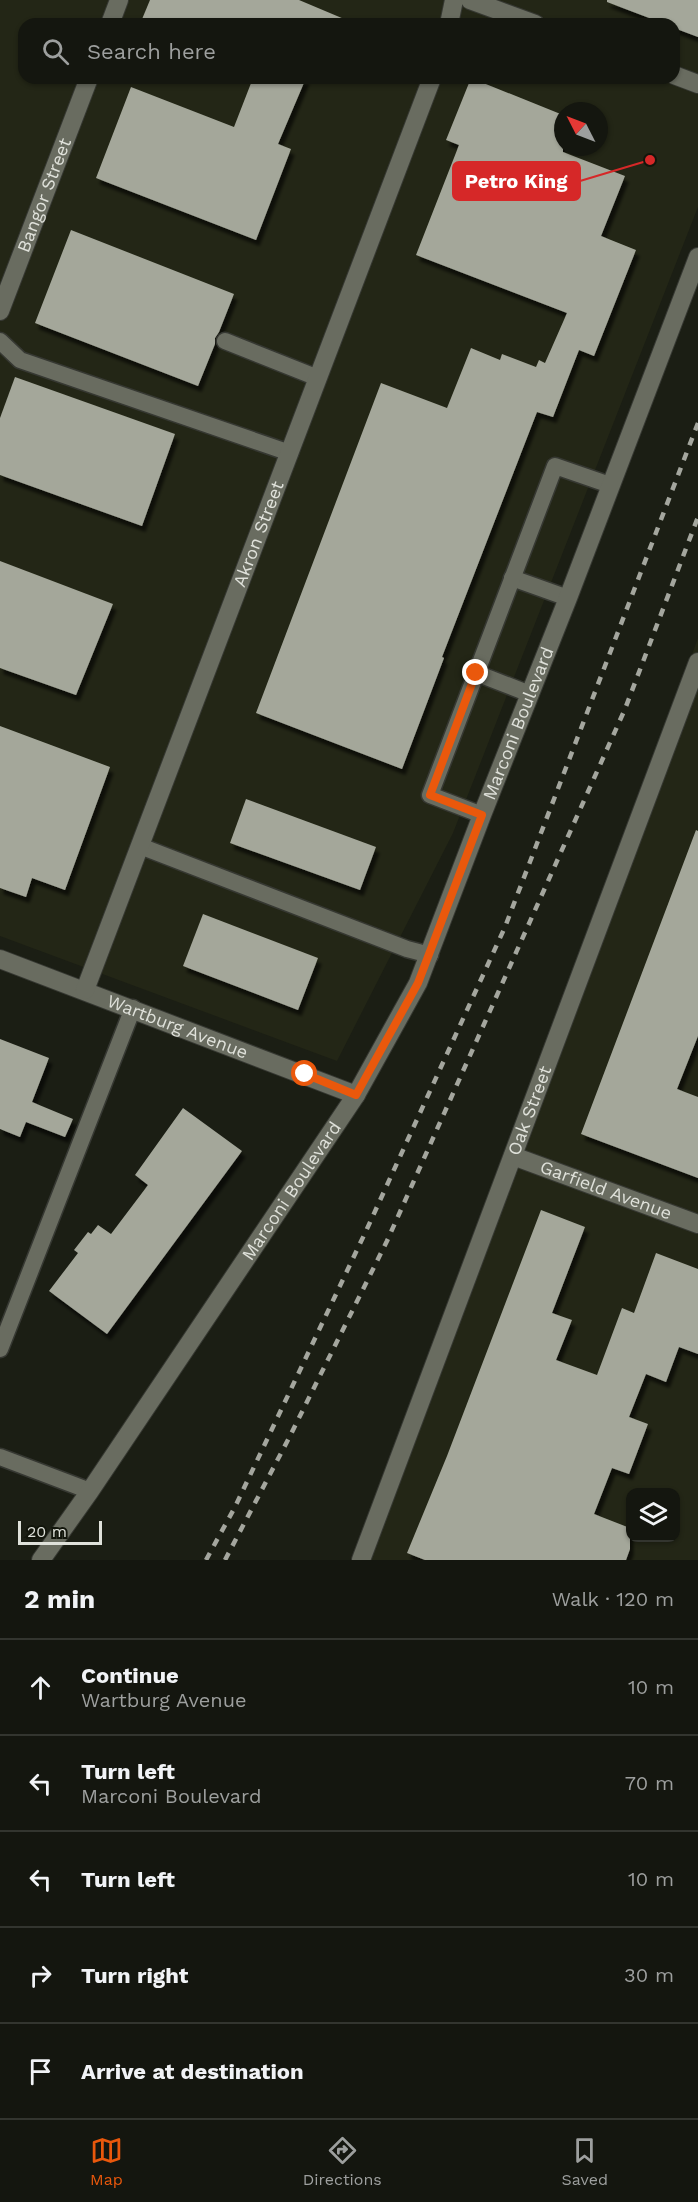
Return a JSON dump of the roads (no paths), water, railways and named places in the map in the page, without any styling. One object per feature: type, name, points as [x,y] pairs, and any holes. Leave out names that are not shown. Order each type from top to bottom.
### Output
[{"type":"street","points":[[112,18],[119,0]]},
{"type":"street","points":[[450,18],[454,0]]},
{"type":"street","points":[[470,0],[519,18]]},
{"type":"street","points":[[680,77],[698,84]]},
{"type":"street","name":"Bangor Street","points":[[0,311],[87,84]]},
{"type":"street","name":"Akron Street","points":[[86,990],[430,84]]},
{"type":"street","name":"Marconi Boulevard","points":[[41,1560],[90,1491],[356,1095],[418,983],[698,257]]},
{"type":"street","name":"Oak Street","points":[[361,1560],[698,662]]},
{"type":"street","name":"Wartburg Avenue","points":[[0,959],[356,1095]]},
{"type":"street","name":"Garfield Avenue","points":[[513,1156],[698,1224]]},
{"type":"lane","points":[[0,340],[20,360],[290,453]]},
{"type":"lane","points":[[225,341],[318,378]]},
{"type":"lane","points":[[482,815],[430,795],[555,466],[610,485]]},
{"type":"lane","points":[[512,578],[568,598]]},
{"type":"lane","points":[[476,673],[530,694]]},
{"type":"lane","points":[[140,846],[407,949],[430,955]]},
{"type":"lane","points":[[0,1349],[133,1008]]},
{"type":"lane","points":[[0,1457],[90,1491]]},
{"type":"railway","points":[[206,1560],[235,1507],[366,1231],[505,927],[698,423]]},
{"type":"railway","points":[[225,1560],[289,1438],[387,1241],[625,709],[698,517]]},
{"type":"place","name":"Petro King","points":[[650,160]]}]
